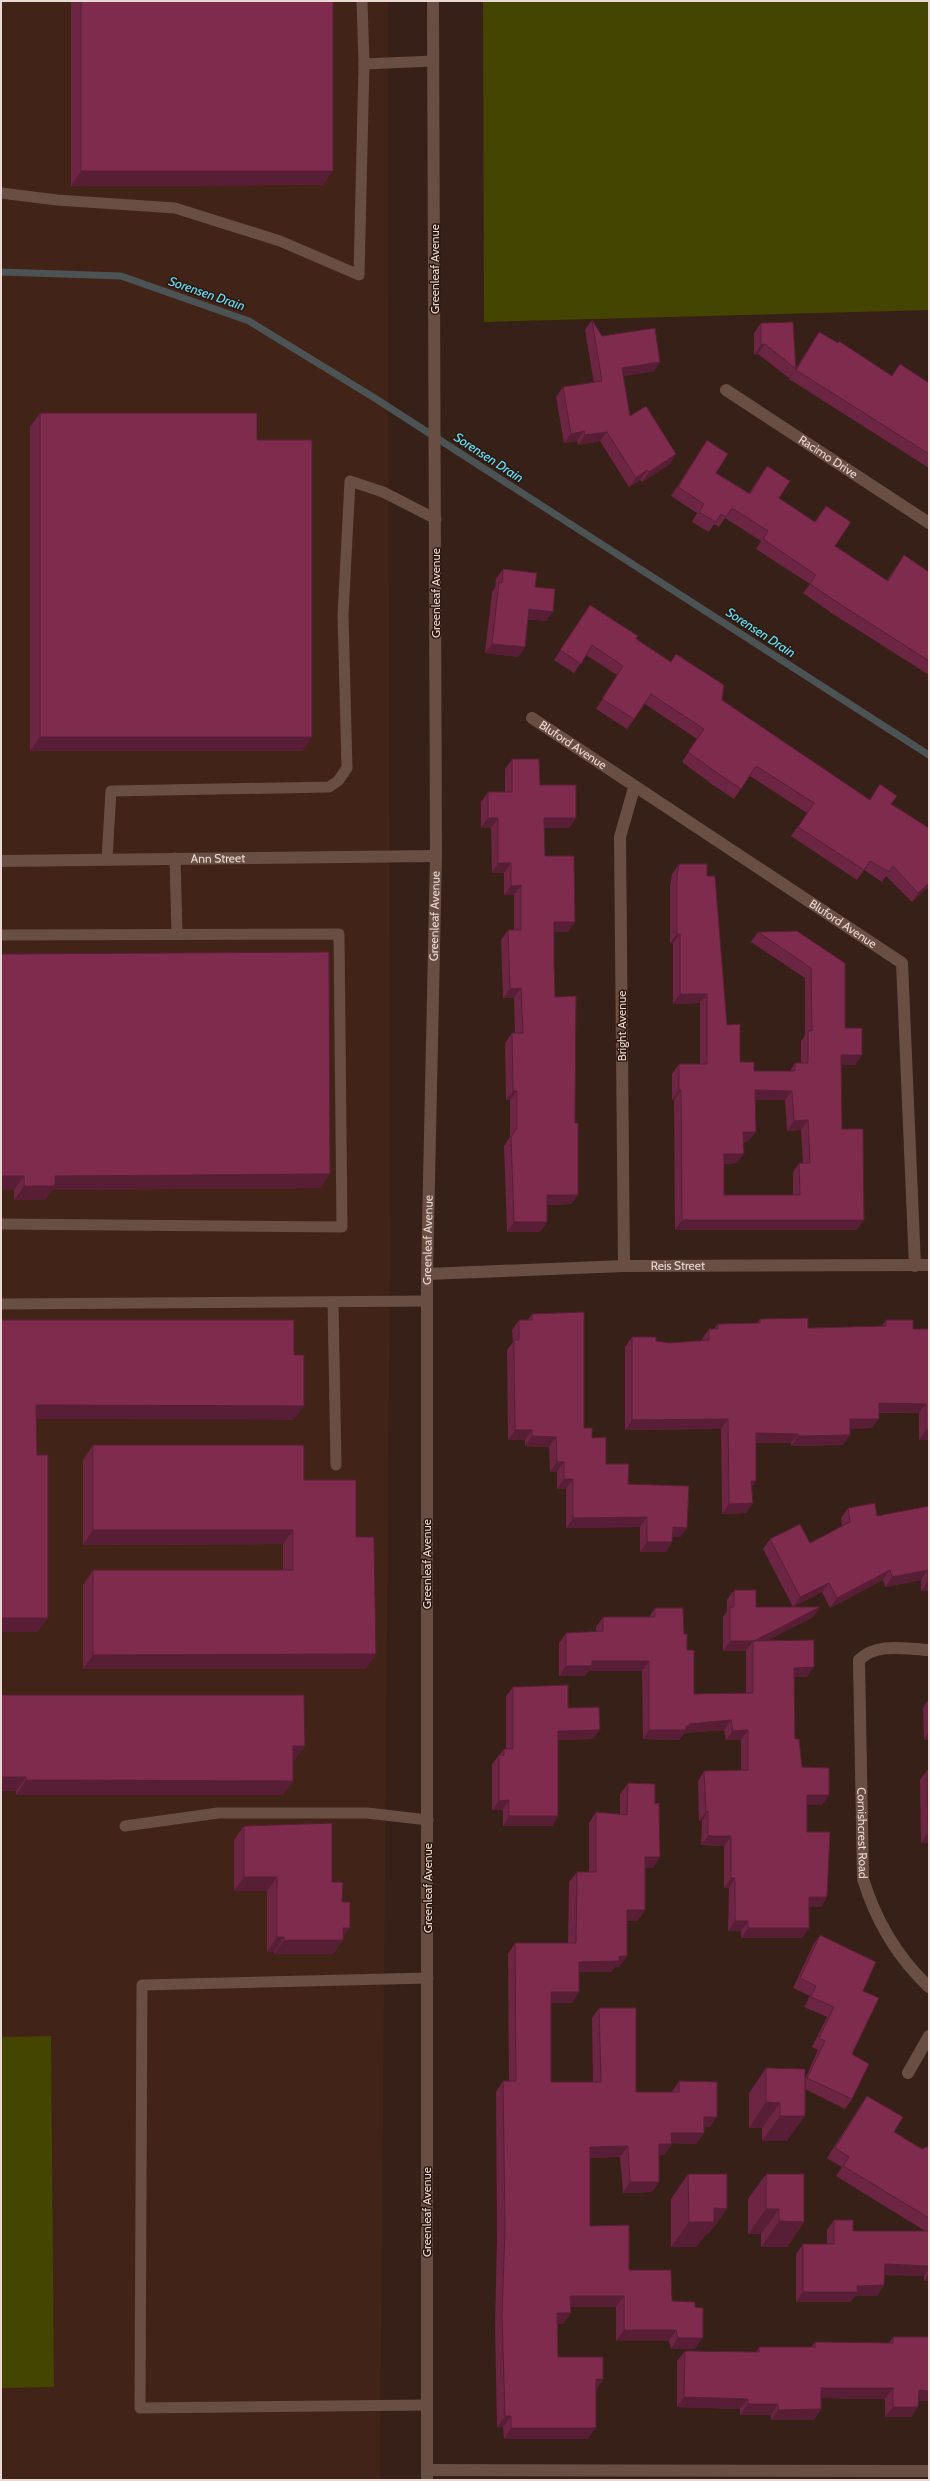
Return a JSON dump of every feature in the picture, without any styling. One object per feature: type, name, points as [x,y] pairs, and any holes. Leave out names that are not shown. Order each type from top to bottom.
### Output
[{"type":"street","name":"Greenleaf Avenue","points":[[427,2475],[427,1274],[436,856],[436,501],[433,1]]},
{"type":"street","name":"Racimo Drive","points":[[726,390],[929,523]]},
{"type":"street","name":"Bluford Avenue","points":[[532,718],[634,788],[902,963],[915,1266]]},
{"type":"street","name":"Bright Avenue","points":[[624,1266],[620,836],[634,788]]},
{"type":"street","name":"Ann Street","points":[[1,861],[436,856]]},
{"type":"street","name":"Reis Street","points":[[427,1274],[624,1266],[929,1265]]},
{"type":"street","name":"Cornishcrest Road","points":[[929,1650],[878,1648],[867,1651],[859,1660],[864,1879],[871,1905],[883,1930],[911,1969],[929,1986]]},
{"type":"street","points":[[908,2073],[929,2036]]},
{"type":"street","points":[[427,2475],[929,2470]]},
{"type":"lane","points":[[1,193],[57,200],[174,208],[280,241],[359,275],[364,64],[362,1]]},
{"type":"lane","points":[[364,64],[433,61]]},
{"type":"lane","points":[[107,859],[111,791],[329,787],[338,781],[347,768],[344,615],[350,481],[383,492],[436,519]]},
{"type":"lane","points":[[175,858],[177,934]]},
{"type":"lane","points":[[1,935],[339,934],[342,1227],[1,1224]]},
{"type":"lane","points":[[1,1304],[427,1301]]},
{"type":"lane","points":[[333,1302],[336,1465]]},
{"type":"lane","points":[[125,1826],[218,1813],[367,1813],[428,1820]]},
{"type":"lane","points":[[427,2405],[140,2408],[142,1985],[428,1978]]},
{"type":"shaded area","points":[[1,1],[388,1],[390,1272],[380,2480],[1,2480]]},
{"type":"shaded area","points":[[483,1],[929,1],[929,310],[484,322]]},
{"type":"shaded area","points":[[51,2036],[54,2387],[1,2388],[1,2037]]},
{"type":"building","points":[[81,1],[333,1],[333,171],[81,171]]},
{"type":"building","points":[[592,320],[602,336],[655,328],[660,362],[622,368],[630,416],[646,406],[676,454],[649,472],[647,470],[636,478],[607,432],[585,435],[584,431],[571,434],[563,387],[602,381]]},
{"type":"building","points":[[793,322],[796,369],[765,344],[761,345],[761,323]]},
{"type":"building","points":[[819,332],[838,343],[839,341],[892,376],[900,364],[929,383],[929,454],[796,370]]},
{"type":"building","points":[[40,413],[257,413],[257,440],[312,440],[312,737],[40,737]]},
{"type":"building","points":[[707,440],[728,454],[716,473],[750,494],[767,466],[790,481],[779,498],[815,522],[826,506],[851,522],[835,546],[888,581],[904,555],[929,572],[929,661],[810,584],[816,575],[763,539],[768,531],[732,508],[726,517],[721,514],[716,522],[699,512],[704,504],[678,487]]},
{"type":"building","points":[[503,569],[537,573],[535,587],[555,589],[553,612],[529,609],[525,647],[492,644],[499,582],[502,583]]},
{"type":"building","points":[[590,605],[638,636],[636,639],[671,662],[676,654],[724,685],[722,700],[870,800],[880,784],[897,796],[891,804],[929,828],[929,883],[918,893],[893,866],[889,872],[870,861],[864,870],[798,827],[814,803],[756,766],[741,789],[720,775],[688,752],[704,729],[651,694],[634,719],[602,699],[623,666],[592,645],[581,664],[560,650]]},
{"type":"building","points":[[512,759],[539,759],[540,785],[576,785],[576,818],[544,818],[545,856],[574,856],[575,922],[554,922],[554,963],[555,997],[576,996],[575,1123],[578,1123],[578,1195],[547,1195],[547,1222],[514,1222],[511,1137],[517,1127],[517,1091],[513,1091],[512,1033],[523,1033],[521,988],[510,989],[508,930],[521,930],[521,885],[511,886],[511,863],[498,863],[498,818],[488,818],[488,792],[512,792]]},
{"type":"building","points":[[679,864],[707,864],[707,876],[715,876],[727,1025],[740,1024],[740,1062],[754,1062],[754,1071],[795,1071],[795,1063],[808,1063],[808,1031],[812,1031],[811,968],[758,932],[797,931],[845,963],[845,1028],[862,1028],[862,1055],[841,1055],[842,1129],[863,1129],[864,1220],[682,1220],[681,1090],[679,1090],[679,1064],[707,1064],[707,994],[680,994],[680,934],[677,934],[677,876]],"holes":[[[755,1090],[792,1091],[794,1121],[808,1120],[810,1163],[799,1163],[800,1195],[724,1195],[724,1154],[744,1154],[743,1132],[756,1132]]]},
{"type":"building","points":[[329,952],[330,1174],[55,1176],[55,1186],[24,1186],[24,1176],[1,1176],[1,954]]},
{"type":"building","points":[[584,1312],[584,1428],[592,1428],[592,1438],[606,1437],[606,1464],[629,1464],[628,1484],[689,1486],[687,1528],[673,1527],[672,1542],[647,1542],[647,1517],[573,1518],[573,1479],[564,1479],[564,1462],[557,1462],[556,1437],[532,1436],[532,1430],[515,1430],[514,1340],[519,1340],[519,1320],[532,1320],[532,1314]]},
{"type":"building","points":[[808,1318],[808,1328],[886,1326],[886,1320],[913,1320],[913,1329],[929,1329],[929,1430],[926,1430],[926,1404],[879,1403],[879,1419],[850,1419],[850,1435],[798,1436],[798,1434],[756,1433],[756,1481],[751,1481],[753,1503],[729,1504],[728,1419],[632,1420],[632,1337],[656,1337],[656,1341],[670,1343],[709,1340],[709,1329],[718,1329],[718,1324],[760,1323],[760,1319]]},
{"type":"building","points":[[1,1320],[294,1320],[294,1355],[304,1355],[304,1406],[36,1405],[37,1455],[48,1455],[48,1618],[1,1618]]},
{"type":"building","points":[[93,1445],[304,1445],[304,1480],[356,1480],[356,1537],[374,1537],[376,1654],[93,1655],[93,1570],[293,1570],[293,1530],[93,1530]]},
{"type":"building","points":[[875,1503],[877,1516],[929,1506],[929,1581],[928,1570],[892,1577],[890,1570],[837,1598],[829,1583],[800,1597],[770,1539],[800,1524],[810,1543],[850,1522],[848,1508]]},
{"type":"building","points":[[734,1590],[756,1590],[756,1607],[820,1607],[754,1641],[730,1641],[730,1607],[734,1607]]},
{"type":"building","points":[[655,1608],[683,1608],[684,1634],[687,1634],[687,1650],[694,1650],[694,1694],[753,1693],[753,1641],[814,1640],[814,1667],[794,1668],[795,1739],[799,1739],[802,1767],[829,1768],[829,1795],[807,1795],[807,1832],[830,1832],[827,1897],[809,1897],[809,1928],[748,1928],[748,1921],[735,1921],[735,1878],[731,1878],[731,1836],[708,1836],[708,1811],[706,1812],[704,1771],[748,1770],[748,1730],[733,1731],[731,1720],[689,1724],[689,1726],[686,1726],[686,1730],[649,1730],[649,1661],[592,1661],[592,1666],[566,1666],[566,1633],[603,1631],[603,1617],[655,1617]]},
{"type":"building","points":[[568,1685],[568,1708],[599,1707],[600,1730],[558,1731],[558,1816],[509,1816],[509,1800],[499,1801],[499,1755],[504,1755],[504,1749],[513,1749],[513,1687]]},
{"type":"building","points":[[1,1695],[304,1695],[305,1746],[293,1746],[293,1781],[26,1780],[26,1777],[1,1777]]},
{"type":"building","points":[[927,1770],[929,1770],[929,1833],[928,1833]]},
{"type":"building","points":[[628,1783],[655,1784],[655,1804],[659,1803],[660,1857],[645,1857],[645,1910],[627,1910],[627,1956],[619,1956],[619,1961],[579,1962],[579,1992],[551,1992],[551,2082],[601,2082],[599,2008],[636,2008],[636,2092],[679,2092],[679,2081],[717,2082],[717,2117],[704,2117],[704,2133],[671,2133],[672,2144],[659,2144],[659,2182],[630,2182],[628,2146],[590,2147],[590,2226],[629,2225],[629,2270],[671,2270],[672,2301],[695,2302],[695,2307],[703,2308],[703,2338],[678,2338],[676,2330],[624,2330],[624,2296],[570,2296],[571,2313],[557,2313],[558,2357],[603,2357],[603,2379],[596,2379],[596,2428],[511,2428],[511,2416],[505,2416],[502,2315],[505,2228],[503,2081],[516,2081],[515,1943],[576,1943],[577,1872],[596,1872],[596,1812],[627,1815]]},
{"type":"building","points":[[332,1823],[332,1882],[343,1882],[342,1902],[350,1902],[350,1928],[343,1928],[343,1940],[284,1940],[284,1937],[277,1937],[277,1877],[244,1877],[244,1826]]},
{"type":"building","points":[[820,1935],[876,1962],[863,1991],[879,1998],[852,2054],[869,2064],[852,2099],[807,2078],[825,2041],[819,2038],[834,2007],[811,1997],[816,1986],[800,1978]]},
{"type":"building","points":[[766,2068],[805,2069],[805,2116],[780,2116],[780,2103],[766,2102]]},
{"type":"building","points":[[867,2096],[903,2117],[894,2132],[922,2149],[929,2146],[929,2218],[843,2166],[849,2157],[835,2148]]},
{"type":"building","points":[[688,2174],[727,2174],[727,2209],[714,2208],[714,2222],[689,2222]]},
{"type":"building","points":[[766,2174],[804,2174],[804,2222],[779,2221],[779,2209],[766,2209]]},
{"type":"building","points":[[834,2220],[853,2220],[853,2231],[929,2231],[929,2266],[885,2264],[884,2285],[857,2286],[858,2292],[803,2292],[803,2244],[834,2244]]},
{"type":"building","points":[[893,2337],[929,2337],[929,2391],[919,2390],[918,2407],[893,2407],[893,2388],[821,2388],[821,2409],[778,2410],[778,2404],[748,2404],[748,2399],[684,2397],[685,2351],[759,2352],[759,2347],[815,2347],[815,2342],[893,2343]]},
{"type":"waterway","name":"Sorensen Drain","points":[[1,272],[121,276],[249,321],[373,397],[929,755]]}]
